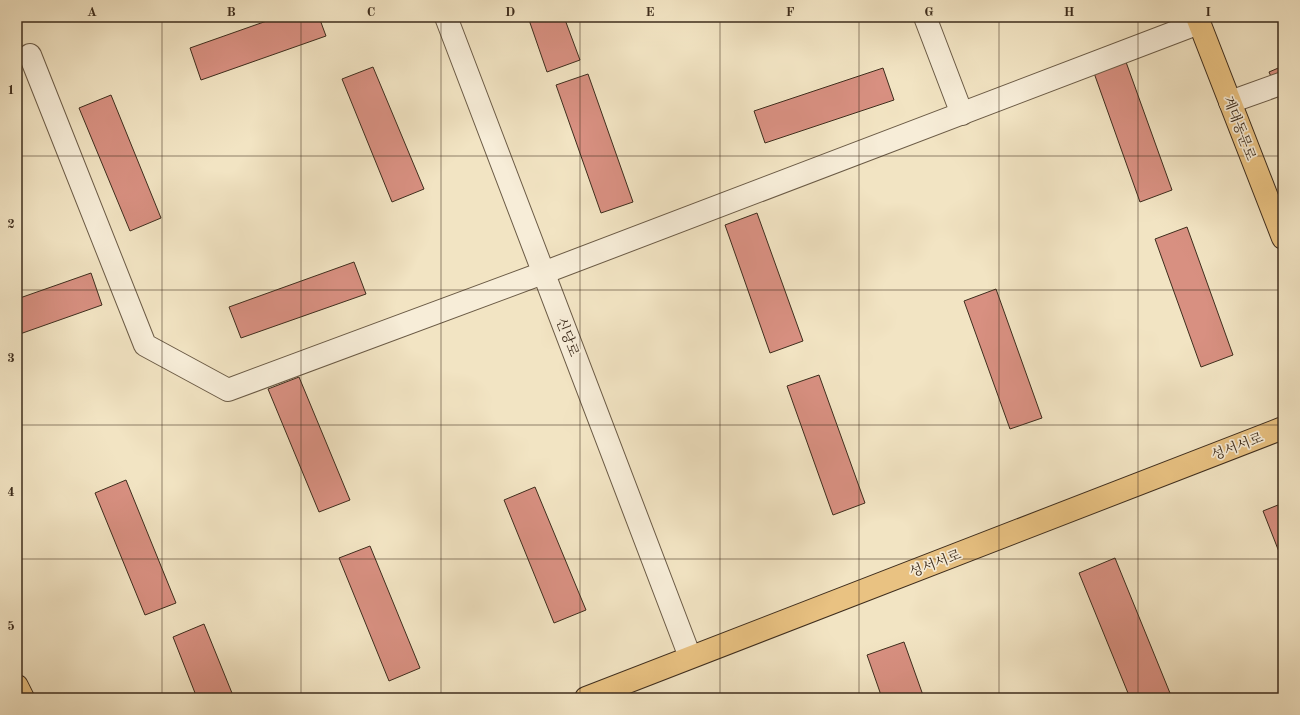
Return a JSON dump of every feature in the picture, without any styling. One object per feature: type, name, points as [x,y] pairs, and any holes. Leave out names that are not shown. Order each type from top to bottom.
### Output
[{"type":"main road","name":"계대동문로","points":[[1198,20],[1283,238]]},
{"type":"main road","name":"성서서로","points":[[586,698],[1283,428]]},
{"type":"main road","points":[[17,686],[23,698]]},
{"type":"street","name":"신당로","points":[[446,17],[690,657]]},
{"type":"street","points":[[925,17],[962,114]]},
{"type":"street","points":[[30,55],[145,345],[228,390],[543,273],[962,114],[1198,20]]},
{"type":"street","points":[[1230,102],[1283,82]]},
{"type":"building","points":[[278,17],[319,17],[326,36],[201,80],[190,48]]},
{"type":"building","points":[[528,17],[564,17],[580,60],[547,72]]},
{"type":"building","points":[[1126,62],[1172,190],[1140,202],[1094,73]]},
{"type":"building","points":[[1283,66],[1283,94],[1279,95],[1269,72]]},
{"type":"building","points":[[373,67],[424,189],[392,202],[342,79]]},
{"type":"building","points":[[883,68],[894,100],[765,143],[754,111]]},
{"type":"building","points":[[588,74],[633,202],[601,213],[556,85]]},
{"type":"building","points":[[111,95],[161,218],[130,231],[79,108]]},
{"type":"building","points":[[757,213],[803,341],[770,353],[725,225]]},
{"type":"building","points":[[1187,227],[1233,355],[1201,367],[1155,239]]},
{"type":"building","points":[[354,262],[366,294],[241,338],[229,307]]},
{"type":"building","points":[[91,273],[102,305],[17,335],[17,299]]},
{"type":"building","points":[[996,289],[1042,418],[1010,429],[964,301]]},
{"type":"building","points":[[819,375],[865,503],[833,515],[787,386]]},
{"type":"building","points":[[299,377],[350,500],[319,512],[268,389]]},
{"type":"building","points":[[126,480],[176,603],[145,615],[95,493]]},
{"type":"building","points":[[535,487],[586,610],[554,623],[504,500]]},
{"type":"building","points":[[1283,503],[1283,562],[1263,511]]},
{"type":"building","points":[[370,546],[420,668],[389,681],[339,558]]},
{"type":"building","points":[[1115,558],[1172,698],[1130,698],[1079,573]]},
{"type":"building","points":[[204,624],[234,698],[197,698],[173,637]]},
{"type":"building","points":[[904,642],[924,698],[882,698],[867,655]]}]
